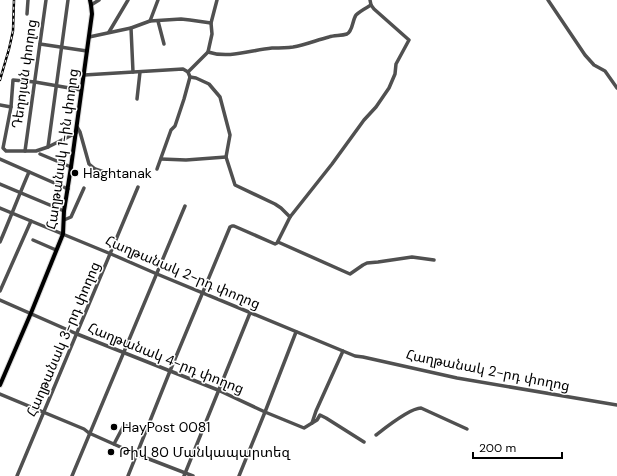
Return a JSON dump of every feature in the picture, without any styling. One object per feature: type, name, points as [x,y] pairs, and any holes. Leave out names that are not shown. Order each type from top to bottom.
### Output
[{"type":"main road","name":"Հաղթանակ 1-ին փողոց","points":[[0,385],[63,234],[64,211],[72,167],[92,14],[90,2]]},
{"type":"street","points":[[27,14],[28,0]]},
{"type":"street","name":"Դեղոյան փողոց","points":[[25,151],[46,0]]},
{"type":"street","points":[[48,147],[68,0]]},
{"type":"street","points":[[90,2],[99,0]]},
{"type":"street","points":[[109,32],[128,0]]},
{"type":"street","points":[[150,21],[158,0]]},
{"type":"street","points":[[188,72],[208,52],[212,34],[211,23],[216,0]]},
{"type":"street","points":[[277,243],[290,217],[332,164],[364,120],[376,107],[389,88],[395,74],[396,64],[409,40],[376,10],[370,0]]},
{"type":"street","points":[[548,0],[585,55],[594,65],[605,71],[617,88]]},
{"type":"street","points":[[208,52],[225,55],[272,48],[293,47],[348,33],[356,15],[372,5]]},
{"type":"street","points":[[89,37],[131,28],[150,21],[186,20],[211,23]]},
{"type":"street","points":[[158,21],[164,44]]},
{"type":"street","points":[[131,28],[133,72]]},
{"type":"street","points":[[40,44],[87,52]]},
{"type":"street","points":[[84,75],[183,69],[188,72],[190,77],[175,126],[171,130],[157,169]]},
{"type":"street","points":[[137,98],[140,72]]},
{"type":"street","points":[[190,77],[209,84],[220,97],[230,135],[226,157],[235,185],[275,204],[290,217]]},
{"type":"street","points":[[76,133],[48,147],[36,151],[6,151],[3,148],[11,107],[13,80],[82,90]]},
{"type":"street","points":[[0,105],[11,107]]},
{"type":"street","points":[[77,127],[80,132],[89,164],[95,169],[110,174]]},
{"type":"street","points":[[40,154],[72,167]]},
{"type":"street","points":[[161,159],[186,160],[226,157]]},
{"type":"street","points":[[0,159],[68,189]]},
{"type":"street","points":[[0,242],[29,172]]},
{"type":"street","points":[[0,184],[20,191],[64,211]]},
{"type":"street","points":[[64,220],[71,217],[84,188]]},
{"type":"street","name":"Հաղթանակ 3-րդ փողոց","points":[[17,476],[78,334],[138,188]]},
{"type":"street","points":[[72,476],[185,206]]},
{"type":"street","name":"Հաղթանակ 2-րդ փողոց","points":[[0,208],[356,356],[457,378],[617,405]]},
{"type":"street","points":[[0,291],[31,221]]},
{"type":"street","points":[[128,476],[170,371],[232,226],[277,243],[348,274],[352,274],[367,263],[412,257],[434,260]]},
{"type":"street","points":[[33,240],[56,250]]},
{"type":"street","name":"Հաղթանակ 4-րդ փողոց","points":[[0,300],[78,334],[218,390],[304,428],[312,423]]},
{"type":"street","points":[[185,474],[250,312]]},
{"type":"street","points":[[239,476],[296,332]]},
{"type":"street","points":[[312,423],[343,351]]},
{"type":"street","points":[[0,394],[136,454],[193,476]]},
{"type":"street","points":[[376,435],[416,408],[421,408],[467,429]]},
{"type":"street","points":[[312,423],[317,420],[320,415],[364,442]]},
{"type":"street","points":[[114,444],[122,428],[125,426],[129,427]]},
{"type":"railway","points":[[0,80],[13,31],[14,0]]},
{"type":"place","name":"Haghtanak","points":[[75,173]]},
{"type":"place","name":"HayPost 0081","points":[[114,427]]},
{"type":"place","name":"Թիվ 80 Մանկապարտեզ","points":[[111,452]]}]
